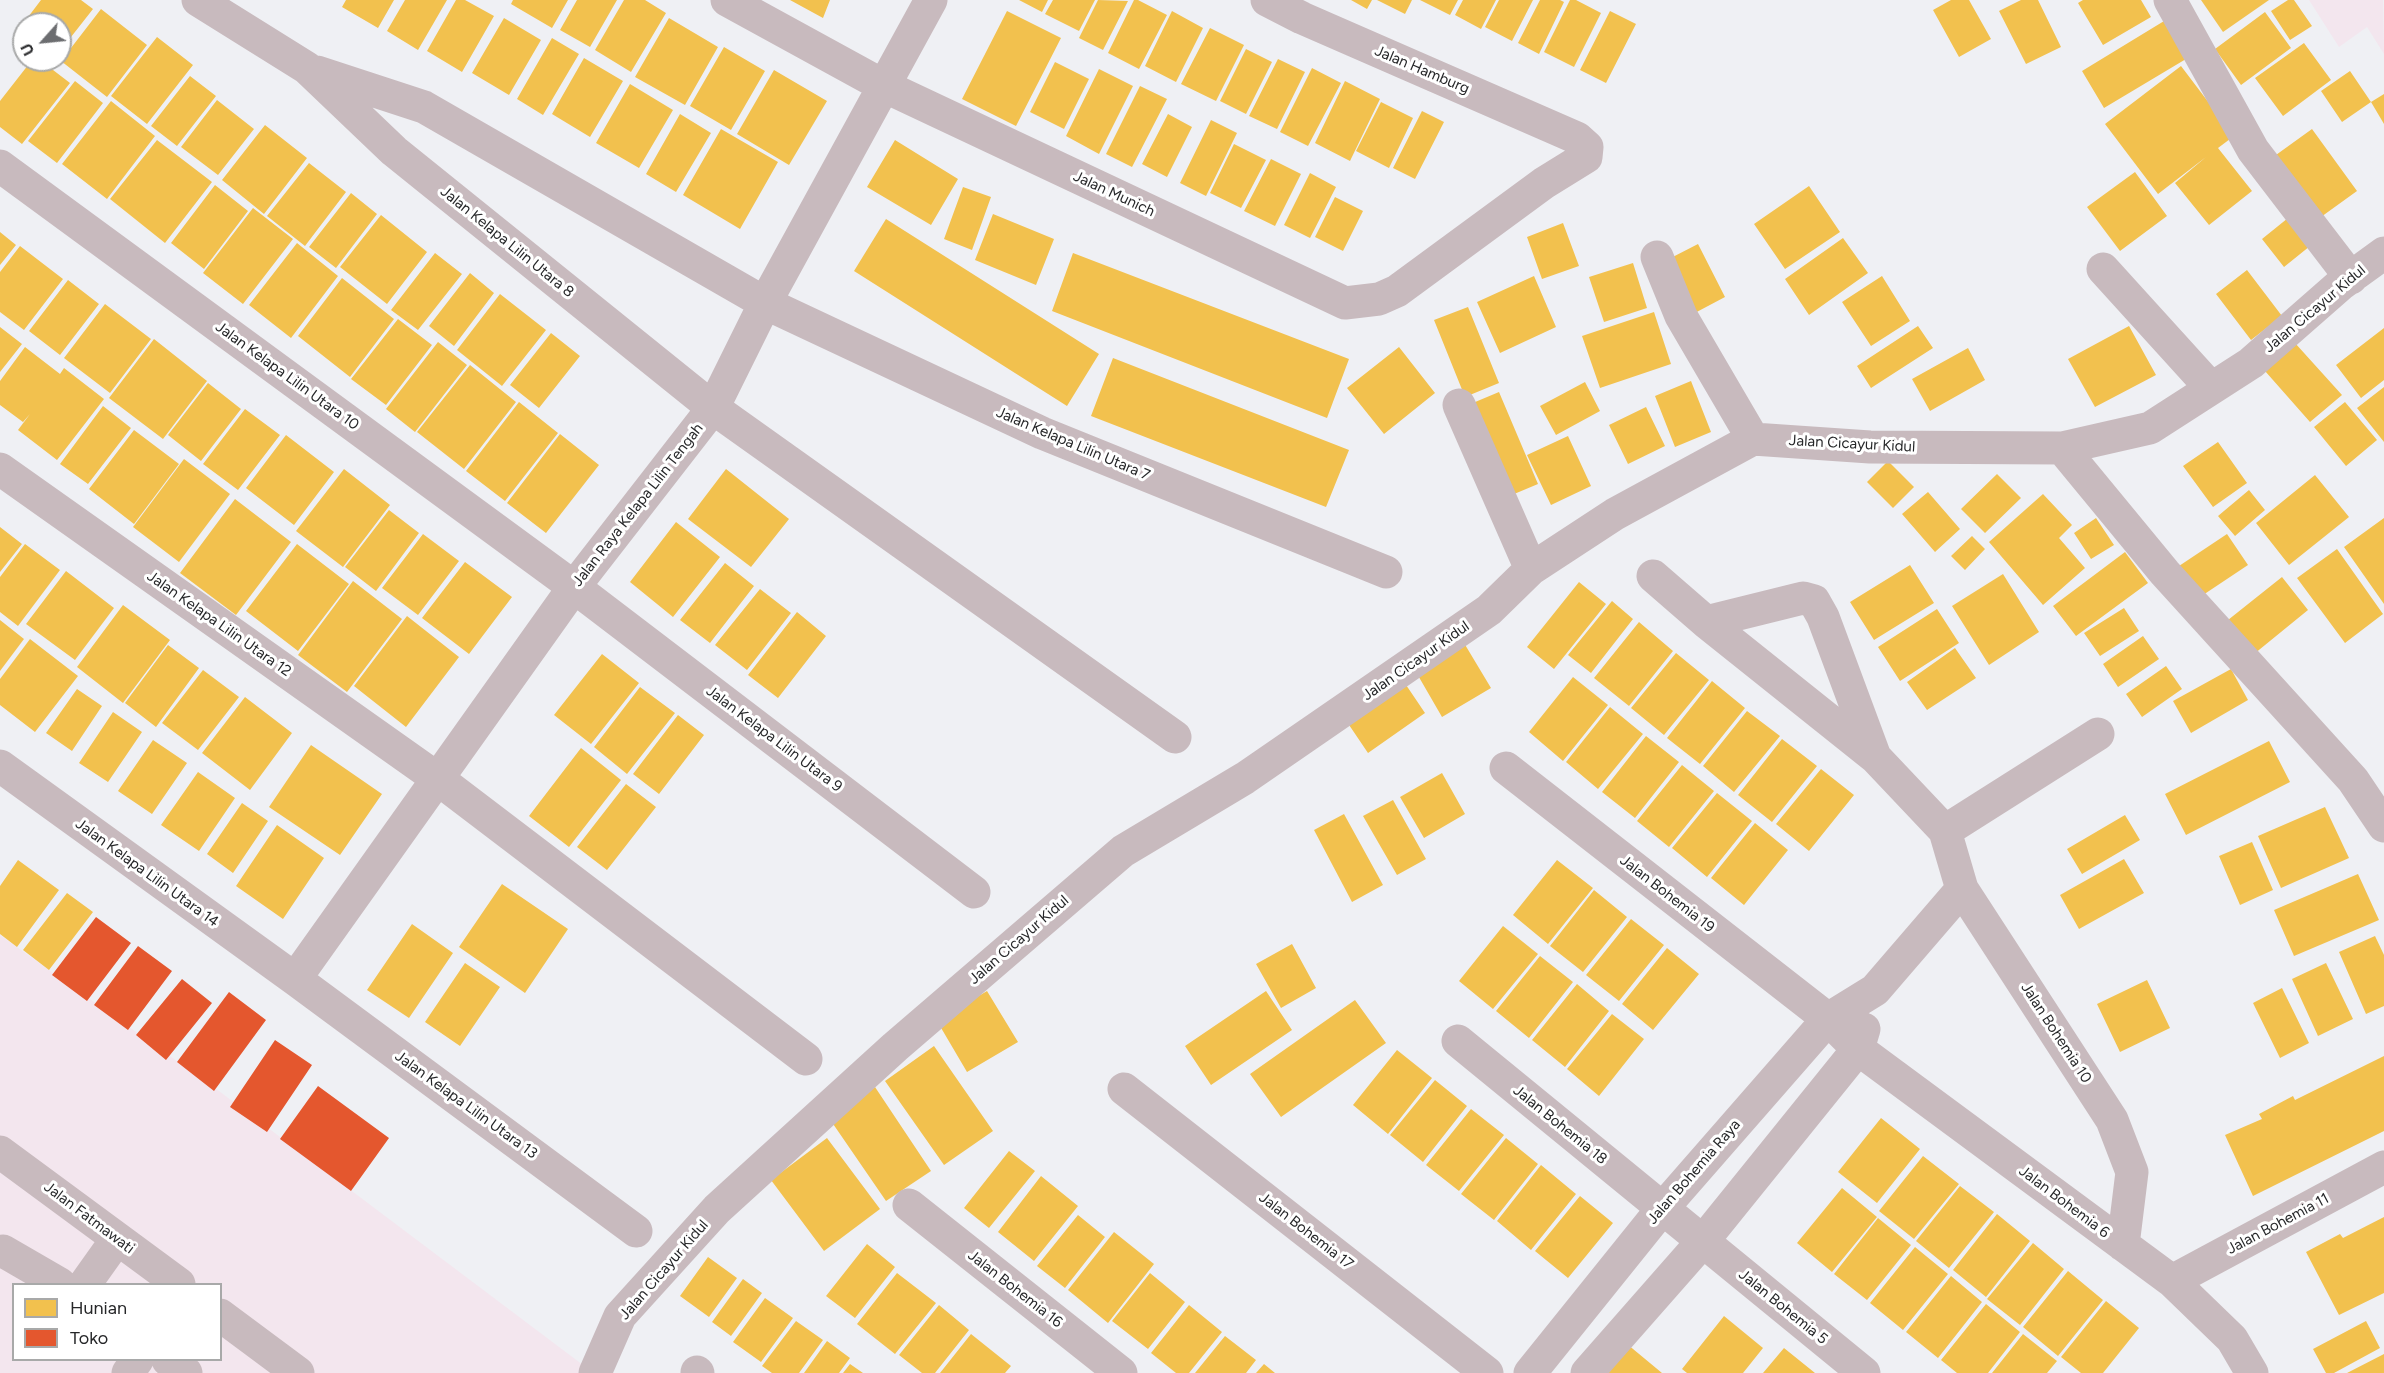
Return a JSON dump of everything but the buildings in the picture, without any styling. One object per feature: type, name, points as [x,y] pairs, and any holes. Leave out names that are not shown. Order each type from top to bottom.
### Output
[{"type":"street","name":"Jalan Kelapa Lilin Utara 8","points":[[198,0],[307,68],[394,151],[713,408]]},
{"type":"street","name":"Jalan Munich","points":[[727,0],[884,86],[1345,303]]},
{"type":"street","name":"Jalan Raya Kelapa Lilin Tengah","points":[[295,979],[574,586],[713,408],[765,303],[931,0]]},
{"type":"street","name":"Jalan Hamburg","points":[[1267,0],[1302,18],[1578,138],[1587,147],[1586,156],[1544,183],[1396,291],[1379,299],[1345,303]]},
{"type":"street","points":[[2170,0],[2253,150],[2351,278]]},
{"type":"street","name":"Jalan Kelapa Lilin Utara 8","points":[[307,68],[424,106],[765,303]]},
{"type":"street","name":"Jalan Kelapa Lilin Utara 10","points":[[0,166],[574,586]]},
{"type":"street","name":"Jalan Cicayur Kidul","points":[[595,1373],[620,1316],[717,1209],[895,1047],[1123,850],[1245,778],[1480,617],[1531,569],[1615,514],[1753,439],[1870,447],[2062,448],[2150,428],[2251,363],[2384,253]]},
{"type":"street","points":[[1657,257],[1682,316],[1753,439]]},
{"type":"street","points":[[2103,269],[2211,388]]},
{"type":"street","name":"Jalan Kelapa Lilin Utara 7","points":[[765,303],[1042,433],[1386,572]]},
{"type":"street","points":[[1459,405],[1531,569]]},
{"type":"street","points":[[713,408],[1175,737]]},
{"type":"street","points":[[2062,448],[2165,573],[2353,780],[2384,826]]},
{"type":"street","name":"Jalan Kelapa Lilin Utara 12","points":[[0,469],[438,779],[806,1059]]},
{"type":"street","name":"Jalan Bohemia 10","points":[[1653,576],[1706,622],[1875,757],[1945,831],[1962,889],[2112,1120],[2132,1172],[2122,1245]]},
{"type":"street","name":"Jalan Kelapa Lilin Utara 9","points":[[574,586],[974,892]]},
{"type":"street","name":"Jalan Bohemia 10","points":[[1706,622],[1803,598],[1814,601],[1823,617],[1875,757]]},
{"type":"street","points":[[1945,831],[2098,734]]},
{"type":"street","name":"Jalan Kelapa Lilin Utara 14","points":[[0,766],[295,979]]},
{"type":"street","name":"Jalan Bohemia 19","points":[[1506,768],[1828,1019],[1858,1048]]},
{"type":"street","name":"Jalan Bohemia Raya","points":[[1530,1373],[1662,1209],[1828,1019],[1875,990],[1962,889]]},
{"type":"street","name":"Jalan Kelapa Lilin Utara 13","points":[[295,979],[636,1231]]},
{"type":"street","name":"Jalan Bohemia Raya","points":[[1587,1373],[1703,1241],[1858,1048],[1875,990]]},
{"type":"street","name":"Jalan Bohemia 18","points":[[1458,1041],[1703,1241]]},
{"type":"street","name":"Jalan Bohemia 6","points":[[1858,1048],[2172,1281],[2232,1339],[2252,1373]]},
{"type":"street","name":"Jalan Bohemia 17","points":[[1124,1089],[1487,1373]]},
{"type":"street","name":"Jalan Fatmawati","points":[[0,1152],[178,1283]]},
{"type":"street","name":"Jalan Bohemia 11","points":[[2172,1281],[2384,1167]]},
{"type":"street","name":"Jalan Bohemia 16","points":[[909,1205],[1121,1373]]},
{"type":"street","points":[[86,1283],[117,1239]]},
{"type":"street","name":"Jalan Bohemia 5","points":[[1703,1241],[1863,1373]]},
{"type":"street","points":[[0,1252],[3,1251],[58,1283]]},
{"type":"street","points":[[222,1316],[298,1373]]},
{"type":"street","points":[[171,1361],[186,1373]]},
{"type":"shaded area","points":[[2309,0],[2383,0],[2384,54],[2367,27],[2339,47]]},
{"type":"shaded area","points":[[0,935],[219,1091],[583,1365],[581,1373],[0,1373]]}]
